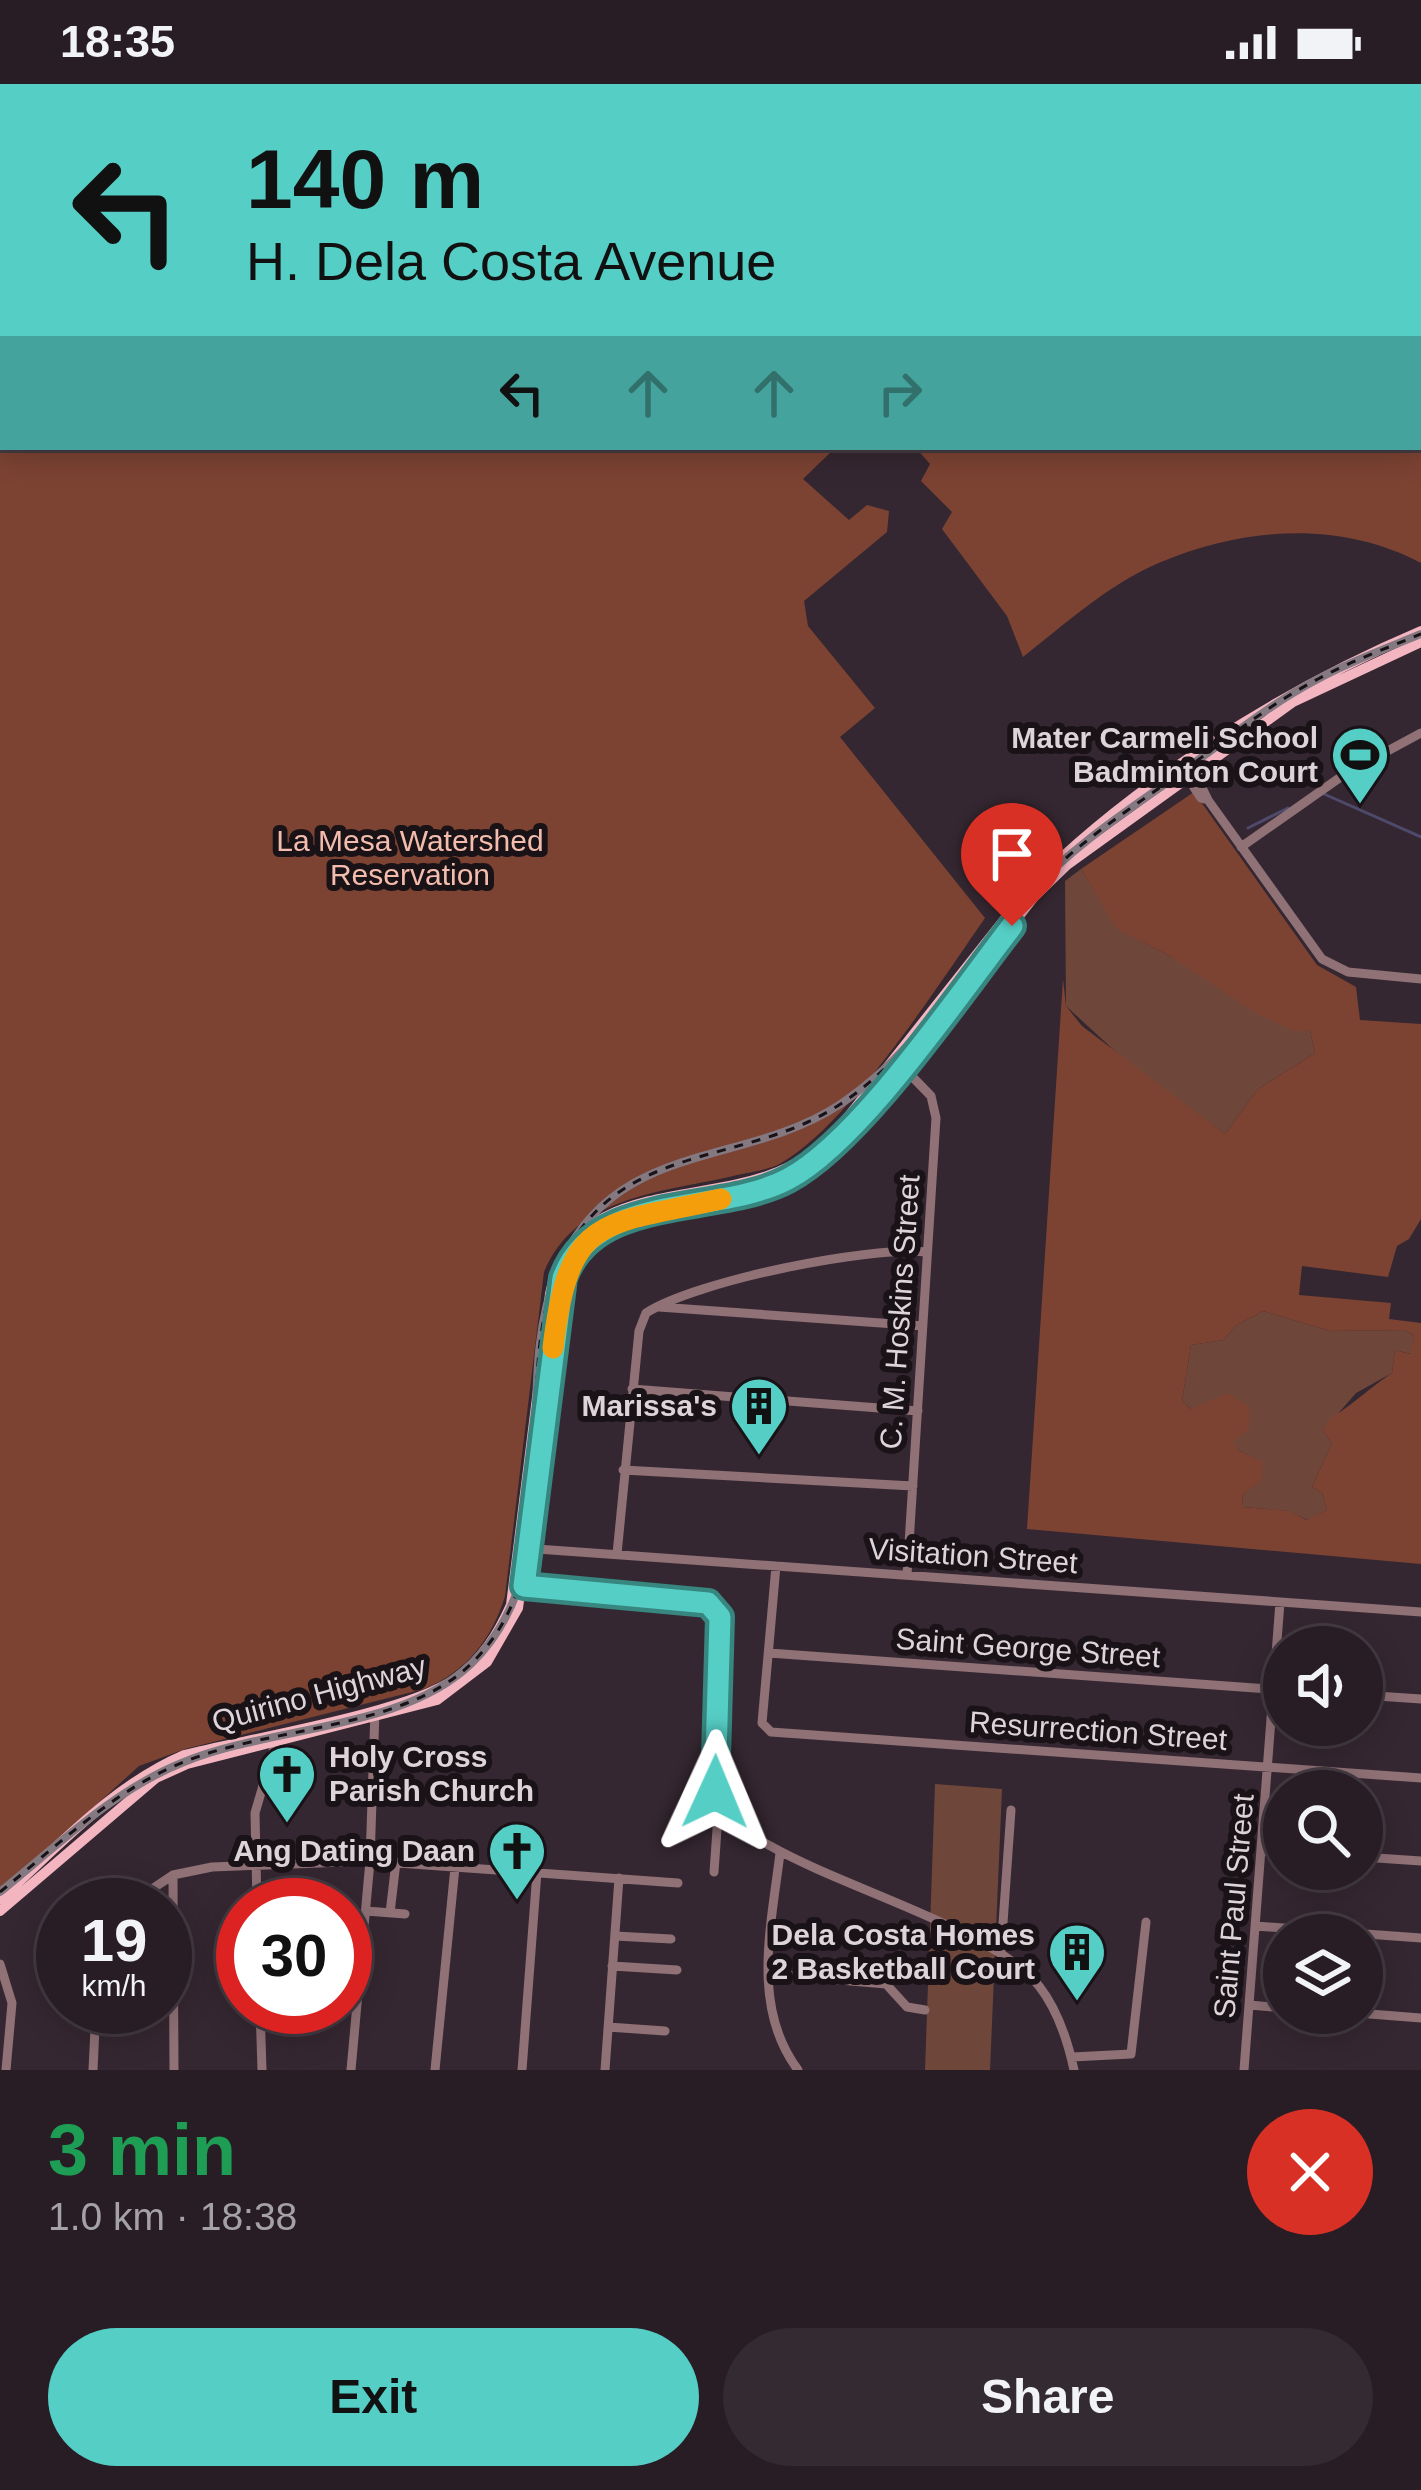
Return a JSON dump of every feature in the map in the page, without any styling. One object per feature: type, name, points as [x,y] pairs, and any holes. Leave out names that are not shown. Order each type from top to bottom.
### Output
[{"type":"main road","name":"Quirino Highway","points":[[0,1899],[123,1788],[152,1768],[184,1755],[376,1712],[436,1690],[472,1666],[499,1632],[520,1585],[550,1294],[570,1243],[607,1213],[757,1179],[799,1161],[829,1139],[897,1061],[1048,869],[1311,680],[1421,631]]},
{"type":"main road","name":"Quirino Highway","points":[[1188,769],[1293,702],[1421,642]]},
{"type":"main road","name":"Quirino Highway","points":[[0,1911],[157,1778],[277,1736]]},
{"type":"street","points":[[1241,847],[1345,774],[1421,734]]},
{"type":"street","points":[[1188,769],[1201,798],[1208,800],[1322,959],[1348,972],[1421,979]]},
{"type":"street","name":"C. M. Hoskins Street","points":[[897,1061],[927,1090],[935,1112],[907,1575]]},
{"type":"street","points":[[617,1554],[641,1320],[656,1307],[695,1292],[860,1254],[927,1252]]},
{"type":"street","points":[[656,1307],[923,1326]]},
{"type":"street","points":[[632,1389],[918,1411]]},
{"type":"street","points":[[623,1470],[913,1486]]},
{"type":"street","name":"Visitation Street","points":[[525,1548],[1421,1612]]},
{"type":"street","points":[[769,1653],[776,1566]]},
{"type":"street","points":[[520,1585],[708,1603],[716,1609],[720,1617],[715,1774],[719,1801],[714,1872]]},
{"type":"street","name":"Saint Paul Street","points":[[1280,1602],[1280,1626]]},
{"type":"street","name":"Saint George Street","points":[[769,1653],[1263,1688]]},
{"type":"street","name":"Resurrection Street","points":[[769,1653],[762,1723],[771,1732],[1421,1778]]},
{"type":"street","points":[[1383,1697],[1421,1700]]},
{"type":"street","points":[[369,1878],[376,1712]]},
{"type":"street","points":[[256,1878],[256,1799],[277,1736]]},
{"type":"street","name":"Saint Paul Street","points":[[1269,1770],[1272,1746]]},
{"type":"street","points":[[719,1801],[735,1823],[780,1853],[868,1887],[1001,1952],[1042,1990],[1075,2070]]},
{"type":"street","points":[[1001,1952],[1011,1810]]},
{"type":"street","points":[[780,1853],[769,1974],[772,2027],[798,2070]]},
{"type":"street","points":[[1383,1858],[1421,1861]]},
{"type":"street","name":"Saint Paul Street","points":[[1244,2070],[1263,1860]]},
{"type":"street","points":[[168,1878],[256,1865],[370,1861],[678,1883]]},
{"type":"street","points":[[390,1913],[396,1862]]},
{"type":"street","points":[[435,2070],[455,1867]]},
{"type":"street","points":[[522,2070],[537,1872]]},
{"type":"street","points":[[173,1875],[174,2070]]},
{"type":"street","points":[[605,2070],[619,1878]]},
{"type":"street","points":[[372,1912],[405,1914]]},
{"type":"street","points":[[1072,2057],[1131,2054],[1146,1922]]},
{"type":"street","points":[[1256,1926],[1421,1938]]},
{"type":"street","points":[[615,1936],[671,1939]]},
{"type":"street","points":[[0,1964],[10,1986],[6,2070]]},
{"type":"street","points":[[612,1966],[677,1970]]},
{"type":"street","points":[[769,1974],[886,1984],[907,2006],[926,2010]]},
{"type":"street","points":[[1250,2005],[1263,2006]]},
{"type":"street","points":[[1383,2015],[1421,2018]]},
{"type":"street","points":[[608,2027],[665,2032]]},
{"type":"street","points":[[93,2070],[95,2034]]},
{"type":"street","points":[[261,2034],[262,2070]]},
{"type":"street","points":[[351,2070],[354,2034]]},
{"type":"shaded area","points":[[1081,869],[1117,928],[1310,1030],[1315,1053],[1258,1089],[1225,1134],[1129,1064],[1066,1006],[1065,881]]},
{"type":"shaded area","points":[[1263,1311],[1330,1331],[1403,1330],[1414,1335],[1411,1354],[1395,1350],[1392,1373],[1356,1393],[1323,1431],[1332,1443],[1312,1487],[1322,1493],[1327,1510],[1308,1520],[1288,1511],[1243,1507],[1242,1495],[1262,1479],[1262,1462],[1238,1450],[1182,1401],[1191,1345],[1224,1340],[1235,1326]]},
{"type":"shaded area","points":[[935,1784],[1002,1789],[990,2070],[925,2070]]},
{"type":"green space","name":"La Mesa Watershed Reservation","points":[[0,450],[833,450],[803,479],[849,520],[867,505],[889,511],[887,532],[804,601],[808,626],[875,708],[840,737],[985,918],[863,1087],[807,1145],[771,1167],[625,1201],[578,1226],[559,1246],[544,1272],[505,1596],[485,1640],[465,1663],[424,1689],[185,1749],[139,1766],[0,1892]]},
{"type":"green space","name":"La Mesa Watershed Reservation","points":[[918,450],[1421,450],[1421,563],[1390,549],[1325,535],[1292,533],[1226,541],[1161,562],[1124,581],[1023,657],[1007,616],[942,529],[952,512],[921,481],[930,464]]},
{"type":"green space","points":[[1194,792],[1317,965],[1356,987],[1360,1020],[1421,1024],[1421,1219],[1409,1239],[1397,1246],[1388,1277],[1302,1266],[1299,1295],[1391,1303],[1389,1319],[1421,1323],[1421,1564],[1027,1529],[1063,979],[1066,1006],[1082,1026],[1225,1134],[1258,1089],[1315,1053],[1310,1030],[1295,1031],[1259,1015],[1170,956],[1116,928],[1081,869]],"holes":[[[1263,1311],[1330,1331],[1403,1330],[1414,1335],[1410,1354],[1395,1350],[1392,1373],[1330,1418],[1323,1431],[1332,1443],[1312,1487],[1322,1493],[1327,1510],[1307,1520],[1289,1511],[1243,1507],[1242,1495],[1262,1480],[1263,1462],[1238,1450],[1233,1441],[1249,1429],[1249,1407],[1228,1393],[1191,1409],[1182,1401],[1191,1345],[1224,1340],[1235,1326]]]},
{"type":"waterway","points":[[1324,794],[1421,837]]},
{"type":"waterway","points":[[1248,828],[1288,808]]},
{"type":"railway","points":[[0,1892],[88,1820],[159,1773],[219,1750],[411,1702],[472,1663],[504,1620],[523,1573],[532,1522],[538,1362],[546,1310],[562,1261],[586,1222],[616,1194],[650,1175],[802,1125],[839,1105],[894,1060],[1030,893],[1077,848],[1278,702],[1343,666],[1421,634]]},
{"type":"slow traffic","points":[[553,1348],[563,1278],[577,1249],[612,1226],[721,1199]]},
{"type":"place","name":"Mater Carmeli School Badminton Court","points":[[1360,806]]},
{"type":"place","name":"Marissa's","points":[[759,1457]]},
{"type":"place","name":"Holy Cross Parish Church","points":[[287,1825]]},
{"type":"place","name":"Ang Dating Daan","points":[[517,1902]]},
{"type":"place","name":"Dela Costa Homes 2 Basketball Court","points":[[1077,2003]]},
{"type":"route","points":[[715,1792],[720,1617],[716,1609],[708,1603],[524,1586],[563,1278],[577,1249],[600,1231],[642,1216],[761,1190],[820,1160],[852,1128],[1012,926]]}]
